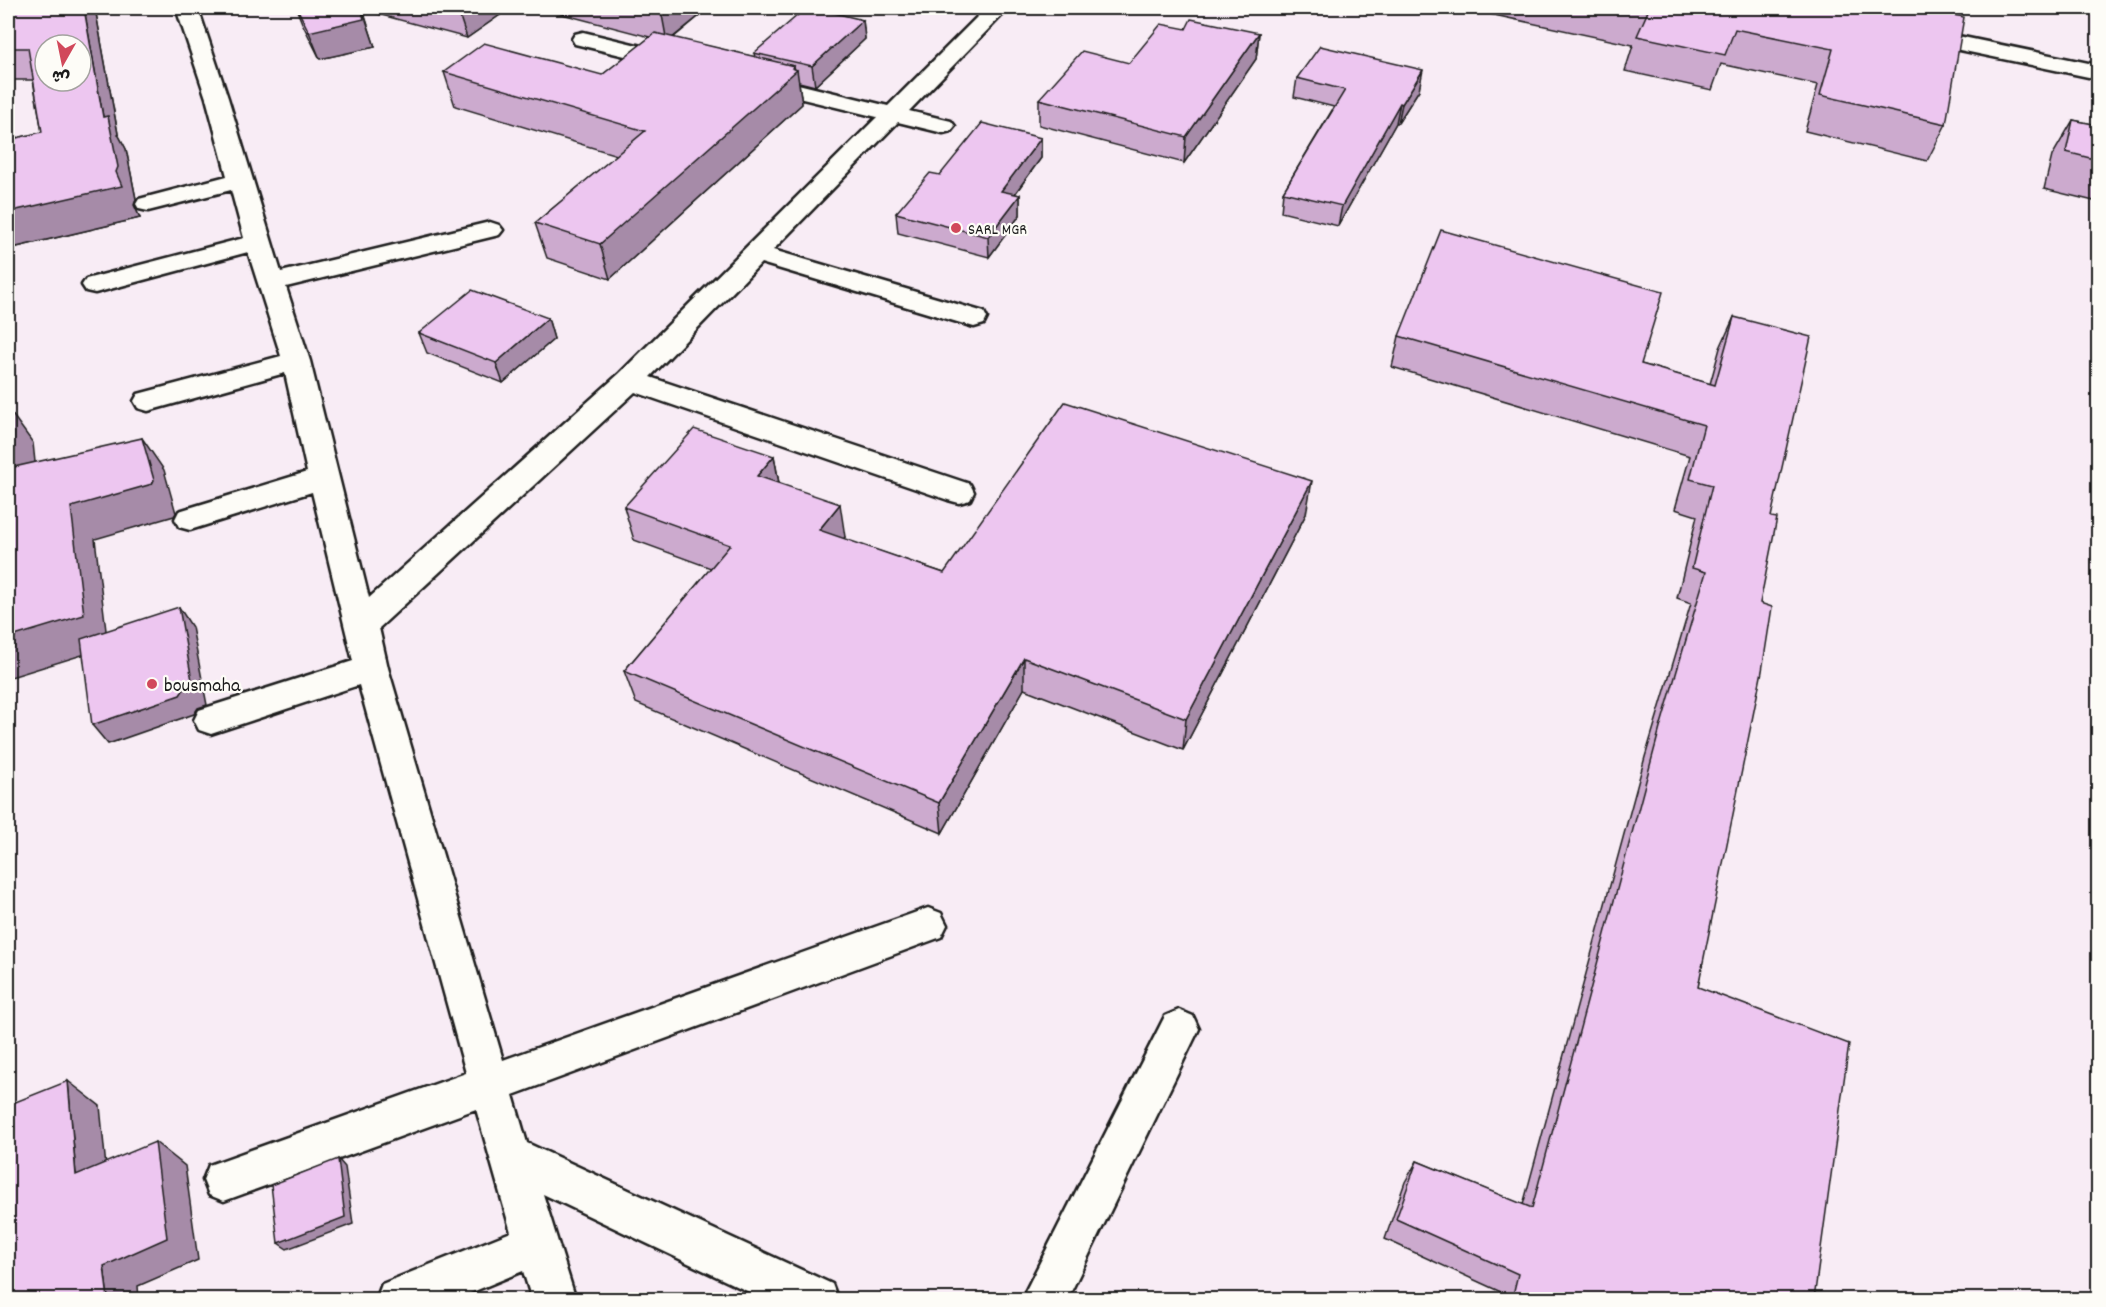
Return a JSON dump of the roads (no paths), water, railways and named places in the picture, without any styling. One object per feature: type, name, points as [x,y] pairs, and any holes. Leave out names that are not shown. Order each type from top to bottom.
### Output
[{"type":"street","points":[[187,8],[242,180],[258,242],[296,361],[322,478],[347,579],[362,624],[371,668],[510,1157],[554,1299]]},
{"type":"street","points":[[362,624],[630,380],[998,8]]},
{"type":"street","points":[[1889,29],[2098,72]]},
{"type":"street","points":[[583,39],[698,67]]},
{"type":"street","points":[[732,75],[943,126]]},
{"type":"street","points":[[148,204],[242,180]]},
{"type":"street","points":[[272,282],[489,230]]},
{"type":"street","points":[[95,285],[258,242]]},
{"type":"street","points":[[756,253],[974,318]]},
{"type":"street","points":[[148,401],[296,361]]},
{"type":"street","points":[[630,380],[959,492]]},
{"type":"street","points":[[190,519],[322,478]]},
{"type":"street","points":[[211,720],[371,668]]},
{"type":"street","points":[[224,1180],[490,1086],[928,925]]},
{"type":"street","points":[[1043,1299],[1179,1029]]},
{"type":"street","points":[[510,1157],[816,1299]]},
{"type":"street","points":[[398,1299],[537,1243]]},
{"type":"place","name":"SARL MGR","points":[[956,228]]},
{"type":"place","name":"bousmaha","points":[[152,684]]}]
